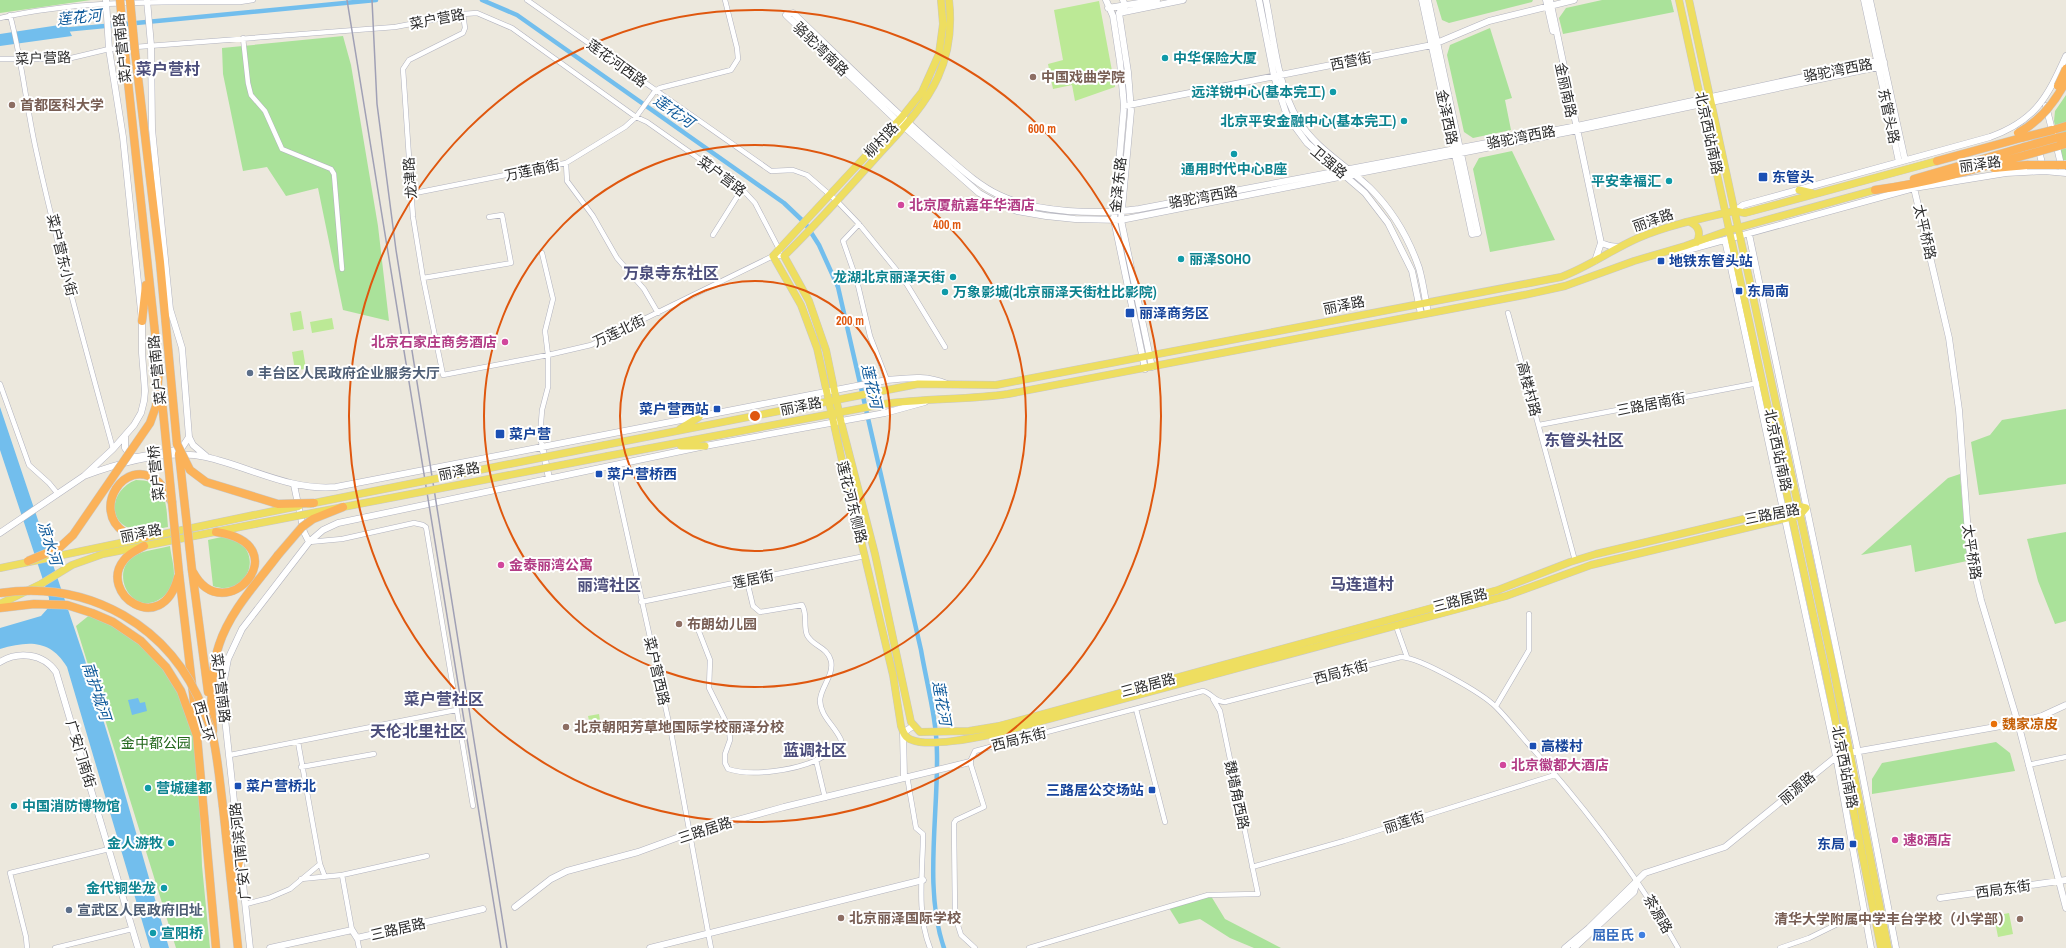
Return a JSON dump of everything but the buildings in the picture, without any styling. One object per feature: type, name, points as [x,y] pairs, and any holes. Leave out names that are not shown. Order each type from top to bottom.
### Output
[{"type":"highway","name":"菜户营南路","points":[[120,0],[159,370]]},
{"type":"highway","name":"菜户营南路","points":[[130,0],[160,262],[171,385],[213,736]]},
{"type":"highway","points":[[2045,111],[2066,69]]},
{"type":"highway","points":[[2020,136],[2025,129],[2045,111],[2066,81]]},
{"type":"highway","points":[[1937,161],[1960,151],[2066,126]]},
{"type":"highway","points":[[1966,172],[2025,151],[2060,143],[2066,136]]},
{"type":"highway","name":"丽泽路","points":[[1875,190],[2025,151]]},
{"type":"highway","points":[[1875,190],[1904,186],[1966,172],[2027,165],[2065,170]]},
{"type":"highway","points":[[160,262],[170,309]]},
{"type":"highway","points":[[142,321],[148,270]]},
{"type":"highway","points":[[28,561],[59,548],[73,535],[150,423],[156,406],[159,370]]},
{"type":"highway","name":"菜户营桥","points":[[159,370],[179,572]]},
{"type":"highway","points":[[178,444],[190,470],[206,482],[278,504],[314,503]]},
{"type":"highway","points":[[172,502],[156,480],[140,475],[123,480],[115,489],[111,501],[112,516],[120,528],[144,541],[123,560],[120,569],[119,586],[129,602],[146,608],[156,607],[165,602],[172,595],[179,572]]},
{"type":"highway","points":[[211,710],[214,666],[219,645],[236,611],[302,527],[313,519],[343,506]]},
{"type":"highway","points":[[192,570],[204,586],[214,591],[233,592],[247,583],[253,573],[254,560],[249,545],[236,536],[216,532]]},
{"type":"highway","name":"菜户营南路","points":[[179,572],[196,713],[197,736]]},
{"type":"highway","name":"西二环","points":[[0,592],[42,590],[78,596],[111,609],[141,627],[168,650],[185,673],[199,699],[213,736],[233,888],[238,948]]},
{"type":"highway","name":"西二环","points":[[0,608],[41,604],[67,605],[92,613],[113,622],[141,641],[166,667],[181,691],[197,736],[216,948]]},
{"type":"highway","points":[[233,888],[241,854]]},
{"type":"main road","name":"柳村路","points":[[774,256],[781,253],[803,236],[836,201],[903,122],[922,92],[939,54],[943,24],[942,0]]},
{"type":"main road","name":"柳村路","points":[[781,253],[797,230],[830,194],[903,122],[930,93],[944,61],[950,30],[949,0]]},
{"type":"main road","name":"北京西站南路","points":[[1679,0],[1730,230],[1729,240],[1788,518],[1847,754],[1880,948]]},
{"type":"main road","name":"北京西站南路","points":[[1689,0],[1800,515],[1847,754],[1888,948]]},
{"type":"main road","name":"丽泽路","points":[[0,604],[41,584],[72,565],[103,554],[144,541],[254,515],[918,384],[996,385],[1561,277],[1620,247],[1656,232],[1735,211],[1745,213],[1814,193],[1937,161]]},
{"type":"main road","points":[[1799,190],[1814,193]]},
{"type":"main road","name":"丽泽路","points":[[0,568],[60,554],[216,532],[343,506],[847,410],[884,404],[1002,395],[1149,368],[1565,286],[1634,261],[1670,252],[1739,227],[1875,190]]},
{"type":"main road","points":[[1690,222],[1697,226],[1700,235],[1697,242]]},
{"type":"main road","name":"莲花河东侧路","points":[[781,253],[809,301],[818,323],[829,361],[834,391]]},
{"type":"main road","name":"莲花河东侧路","points":[[774,256],[810,323],[817,348],[837,400],[835,413],[865,556],[893,675],[903,733]]},
{"type":"main road","points":[[674,432],[699,417]]},
{"type":"main road","name":"莲花河东侧路","points":[[837,422],[875,554],[913,726]]},
{"type":"main road","points":[[669,445],[705,446]]},
{"type":"main road","name":"三路居路","points":[[903,733],[912,740],[924,742],[952,741],[993,734],[1506,596],[1587,566],[1800,515],[1806,508],[1798,506],[1582,558],[1498,590],[1018,720],[969,731],[924,732],[913,726]]},
{"type":"street","points":[[0,18],[36,10],[106,2],[240,2],[253,0]]},
{"type":"street","name":"莲花河西路","points":[[527,0],[771,171],[783,170],[802,173],[830,194],[859,224],[903,278],[945,347]]},
{"type":"street","points":[[655,91],[668,85],[724,73],[731,70],[736,63],[737,48],[724,0]]},
{"type":"street","name":"金泽东路","points":[[1106,0],[1112,16],[1127,105],[1114,220],[1149,368]]},
{"type":"street","points":[[1108,8],[1124,3],[1157,0]]},
{"type":"street","points":[[1112,16],[1183,0]]},
{"type":"street","name":"卫强路","points":[[1259,0],[1274,76],[1284,109],[1294,127],[1307,143],[1340,172],[1348,173]]},
{"type":"street","name":"卫强路","points":[[1266,0],[1281,75],[1290,105],[1305,130],[1348,173],[1388,223],[1412,271],[1423,303]]},
{"type":"street","name":"金泽西路","points":[[1422,0],[1434,44],[1475,233]]},
{"type":"street","name":"金泽西路","points":[[1428,0],[1434,44]]},
{"type":"street","name":"西营街","points":[[1127,105],[1434,44],[1490,21],[1549,3],[1574,0]]},
{"type":"street","name":"东管头路","points":[[1864,0],[1902,161]]},
{"type":"street","name":"东管头路","points":[[1870,0],[1880,63]]},
{"type":"street","name":"菜户营南路","points":[[147,1],[152,46],[152,129],[170,309],[182,348],[189,437]]},
{"type":"street","name":"菜户营南路","points":[[84,476],[125,437],[141,413],[145,391],[142,353],[142,321],[123,137],[109,49],[106,2]]},
{"type":"street","points":[[1120,13],[1124,3]]},
{"type":"street","name":"金丽南路","points":[[1549,3],[1576,128],[1583,169],[1587,178],[1601,243]]},
{"type":"street","name":"骆驼湾南路","points":[[1121,220],[1046,216],[1017,211],[997,203],[966,183],[903,122],[793,13],[786,15],[903,122],[979,185],[1014,202],[1054,210],[1122,212]]},
{"type":"street","name":"金泽东路","points":[[1120,13],[1128,65],[1121,220],[1146,357]]},
{"type":"street","name":"菜户营路","points":[[0,59],[67,59],[109,49],[395,27],[463,14],[477,14],[489,17],[512,28],[742,190],[755,203],[781,253]]},
{"type":"street","name":"龙津路","points":[[443,375],[423,278],[410,194],[403,69],[409,60],[463,33],[465,28],[463,14]]},
{"type":"street","name":"菜户营东小街","points":[[10,15],[21,59],[36,149],[64,268],[113,449]]},
{"type":"street","points":[[243,38],[248,83],[251,95],[265,111],[282,149],[331,169],[334,174],[342,269]]},
{"type":"street","name":"丽泽路","points":[[1735,211],[1743,205],[2001,133],[2021,123],[2044,99],[2066,56]]},
{"type":"street","name":"骆驼湾西路","points":[[1121,220],[1576,128],[1880,63]]},
{"type":"street","name":"万莲南街","points":[[410,194],[566,163],[625,127],[637,115],[655,91]]},
{"type":"street","points":[[2044,99],[2065,170]]},
{"type":"street","points":[[2029,115],[2044,171]]},
{"type":"street","name":"骆驼湾西路","points":[[1348,173],[1355,175],[1457,152]]},
{"type":"street","points":[[566,163],[567,181],[593,216],[617,258],[644,289],[658,313]]},
{"type":"street","name":"丽泽路","points":[[1670,252],[1688,250],[1729,240],[1914,188],[2006,173],[2065,170]]},
{"type":"street","name":"骆驼湾西路","points":[[1122,212],[1340,172]]},
{"type":"street","name":"卫强路","points":[[1355,175],[1371,189],[1384,205],[1405,237],[1419,269],[1425,314]]},
{"type":"street","name":"太平桥路","points":[[1914,188],[1949,338],[1959,410],[1969,548],[1981,600],[2018,723],[2028,765],[2063,880],[2066,908]]},
{"type":"street","points":[[713,235],[742,190]]},
{"type":"street","points":[[423,278],[512,263],[502,215],[490,217]]},
{"type":"street","points":[[859,224],[843,241],[857,281],[870,336],[887,380]]},
{"type":"street","name":"北京西站南路","points":[[1750,234],[1806,508],[1847,754],[1864,911],[1871,948]]},
{"type":"street","points":[[1595,261],[1601,243],[1620,247]]},
{"type":"street","points":[[542,253],[552,299],[545,331],[548,355],[548,387],[542,410],[540,436],[549,478]]},
{"type":"street","name":"万莲北街","points":[[443,375],[548,355],[591,345],[774,256]]},
{"type":"street","name":"高楼村路","points":[[1508,313],[1574,557]]},
{"type":"street","name":"丽泽路","points":[[84,476],[123,464],[174,456],[193,455],[294,484],[319,489],[336,487],[887,380],[925,378],[937,379],[948,384]]},
{"type":"street","name":"三路居南街","points":[[1539,425],[1760,382]]},
{"type":"street","points":[[0,384],[29,465],[50,483],[58,494]]},
{"type":"street","name":"丽泽路","points":[[309,542],[323,530],[338,523],[705,446],[885,413],[934,400]]},
{"type":"street","points":[[125,437],[125,448],[131,456],[137,457],[182,449],[186,445],[189,437]]},
{"type":"street","points":[[189,437],[193,445],[207,458]]},
{"type":"street","name":"菜户营西路","points":[[612,466],[671,732],[711,948]]},
{"type":"street","points":[[0,533],[84,476]]},
{"type":"street","points":[[294,484],[304,532],[309,542],[342,539],[414,523],[424,525],[473,806]]},
{"type":"street","name":"北京西站南路","points":[[1788,518],[1822,693],[1847,754],[1896,948]]},
{"type":"street","name":"广安门南滨河路","points":[[250,948],[241,854],[222,691],[228,659],[242,629],[309,542]]},
{"type":"street","name":"莲居街","points":[[641,602],[865,556]]},
{"type":"street","points":[[698,629],[710,660],[709,688],[729,728],[730,740],[725,754],[725,763],[728,769],[747,773],[773,771],[816,760],[839,747],[841,740],[837,732],[828,722],[820,700],[831,668],[831,662],[824,649],[813,643],[807,635],[805,610],[802,605],[760,612],[753,606],[747,580]]},
{"type":"street","points":[[1496,706],[1529,650],[1529,614]]},
{"type":"street","points":[[1396,626],[1407,657]]},
{"type":"street","name":"广安门南街","points":[[0,664],[8,660],[23,657],[41,660],[50,669],[56,681],[108,849],[135,948]]},
{"type":"street","name":"西局东街","points":[[970,762],[973,753],[978,750],[1203,691],[1207,692],[1213,699],[1226,702],[1396,657],[1407,657],[1416,660],[1465,685],[1496,706],[1555,775],[1637,880]]},
{"type":"street","points":[[1822,693],[1825,669]]},
{"type":"street","name":"魏墙角西路","points":[[1029,948],[1208,895],[1258,894],[1220,711],[1213,699]]},
{"type":"street","name":"丽源路","points":[[1565,948],[1589,928],[1637,880],[1650,871],[1725,847],[1847,754],[2018,723],[2042,716],[2066,705]]},
{"type":"street","points":[[1136,709],[1165,822]]},
{"type":"street","points":[[230,755],[456,710]]},
{"type":"street","points":[[913,726],[903,733],[906,776],[916,828],[923,834],[924,933],[930,948]]},
{"type":"street","points":[[298,742],[301,767],[320,864],[325,877]]},
{"type":"street","points":[[301,767],[374,754]]},
{"type":"street","points":[[2028,765],[2066,757]]},
{"type":"street","points":[[816,760],[825,798]]},
{"type":"street","points":[[970,762],[984,806],[982,809],[954,821],[955,916],[961,935],[975,948]]},
{"type":"street","name":"三路居路","points":[[515,907],[550,879],[560,874],[638,852],[690,833],[906,776],[951,768],[970,762]]},
{"type":"street","name":"丽莲街","points":[[1252,867],[1344,841],[1555,775]]},
{"type":"street","points":[[27,948],[26,937],[10,873],[108,849]]},
{"type":"street","points":[[301,879],[342,875],[427,856]]},
{"type":"street","points":[[246,904],[269,898],[290,888],[320,864]]},
{"type":"street","points":[[342,875],[352,930]]},
{"type":"street","points":[[650,948],[923,880]]},
{"type":"street","points":[[1574,948],[1634,892],[1637,880]]},
{"type":"street","name":"茶源路","points":[[1637,880],[1678,948]]},
{"type":"street","name":"西局东街","points":[[1940,898],[2063,880]]},
{"type":"street","name":"三路居路","points":[[270,948],[352,930],[357,938],[483,910]]},
{"type":"street","points":[[1780,948],[1809,938],[1864,911]]},
{"type":"street","points":[[55,948],[131,929]]},
{"type":"street","name":"广安门南街","points":[[131,929],[138,948]]},
{"type":"street","points":[[357,938],[359,948]]},
{"type":"green space","points":[[0,0],[91,0],[0,13]]},
{"type":"green space","points":[[1436,0],[1533,0],[1532,2],[1449,23],[1442,20]]},
{"type":"green space","points":[[1602,0],[1671,0],[1674,12],[1563,34],[1559,18],[1566,8]]},
{"type":"green space","points":[[1099,1],[1115,87],[1075,101],[1072,85],[1053,89],[1048,64],[1063,60],[1054,10]]},
{"type":"green space","points":[[1490,28],[1512,98],[1505,100],[1511,130],[1473,138],[1464,132],[1447,55],[1450,45]]},
{"type":"green space","points":[[343,36],[351,65],[378,226],[389,321],[343,310],[318,188],[286,196],[267,167],[243,171],[223,74],[222,48]]},
{"type":"green space","points":[[2066,95],[2066,160],[2062,160],[2054,121],[2055,111]]},
{"type":"green space","points":[[1512,151],[1555,240],[1490,252],[1473,169],[1479,158]]},
{"type":"green space","points":[[301,311],[304,329],[293,331],[290,313]]},
{"type":"green space","points":[[332,318],[334,329],[312,333],[310,322]]},
{"type":"green space","points":[[303,350],[306,369],[295,370],[292,352]]},
{"type":"green space","points":[[2066,409],[2066,484],[1979,495],[1971,442],[1990,435],[2002,420]]},
{"type":"green space","points":[[1960,474],[1967,561],[1915,572],[1911,545],[1861,555],[1948,478]]},
{"type":"green space","points":[[136,480],[154,484],[163,494],[167,510],[168,527],[138,531],[125,526],[119,520],[115,513],[117,498],[121,490]]},
{"type":"green space","points":[[2066,532],[2066,621],[2055,624],[2038,581],[2027,539]]},
{"type":"green space","points":[[226,536],[239,542],[246,550],[250,560],[249,570],[244,579],[236,585],[226,588],[213,586],[208,540]]},
{"type":"green space","points":[[170,546],[174,574],[173,583],[170,589],[164,596],[153,602],[143,603],[135,599],[128,592],[124,583],[123,573],[126,564],[138,554]]},
{"type":"green space","name":"金中都公园","points":[[92,613],[141,641],[166,667],[197,736],[202,866],[210,948],[176,948],[76,626]]},
{"type":"green space","points":[[599,714],[602,733],[592,735],[588,716]]},
{"type":"green space","points":[[1996,742],[2010,753],[2015,771],[1872,794],[1872,779],[1882,763]]},
{"type":"green space","points":[[1211,896],[1225,919],[1281,948],[1254,948],[1230,938],[1200,919],[1179,924],[1169,908]]},
{"type":"green space","points":[[2009,913],[2013,934],[1998,937],[1994,916]]},
{"type":"water","points":[[66,24],[72,36],[0,46],[0,34]]},
{"type":"water","points":[[0,407],[84,657],[113,752],[169,948],[150,948],[67,667],[53,651],[38,644],[20,644],[0,649],[0,628],[41,616],[49,607],[49,598],[0,450]]},
{"type":"water","points":[[138,698],[140,703],[145,702],[147,711],[132,715],[128,700]]},
{"type":"waterway","name":"莲花河","points":[[63,30],[376,0]]},
{"type":"waterway","name":"莲花河","points":[[482,0],[517,15],[784,203],[805,223],[819,245],[838,287],[921,650],[931,702],[937,742],[933,878],[938,926],[944,948]]},
{"type":"railway","points":[[347,0],[501,948]]},
{"type":"railway","points":[[372,0],[377,104],[396,250],[507,948]]},
{"type":"place","name":"中华保险大厦","points":[[1165,58]]},
{"type":"place","name":"中国戏曲学院","points":[[1033,77]]},
{"type":"place","name":"远洋锐中心(基本完工)","points":[[1333,92]]},
{"type":"place","name":"首都医科大学","points":[[12,105]]},
{"type":"place","name":"北京平安金融中心(基本完工)","points":[[1404,121]]},
{"type":"place","name":"通用时代中心B座","points":[[1234,154]]},
{"type":"place","name":"东管头","points":[[1763,177]]},
{"type":"place","name":"平安幸福汇","points":[[1669,181]]},
{"type":"place","name":"北京厦航嘉年华酒店","points":[[901,205]]},
{"type":"place","name":"丽泽SOHO","points":[[1181,259]]},
{"type":"place","name":"地铁东管头站","points":[[1661,261]]},
{"type":"place","name":"龙湖北京丽泽天街","points":[[953,277]]},
{"type":"place","name":"东局南","points":[[1739,291]]},
{"type":"place","name":"万象影城(北京丽泽天街杜比影院)","points":[[945,292]]},
{"type":"place","name":"丽泽商务区","points":[[1130,313]]},
{"type":"place","name":"北京石家庄商务酒店","points":[[505,342]]},
{"type":"place","name":"丰台区人民政府企业服务大厅","points":[[250,373]]},
{"type":"place","name":"菜户营西站","points":[[717,409]]},
{"type":"place","name":"菜户营","points":[[500,434]]},
{"type":"place","name":"菜户营桥西","points":[[599,474]]},
{"type":"place","name":"金泰丽湾公寓","points":[[501,565]]},
{"type":"place","name":"布朗幼儿园","points":[[679,624]]},
{"type":"place","name":"魏家凉皮","points":[[1994,724]]},
{"type":"place","name":"北京朝阳芳草地国际学校丽泽分校","points":[[566,727]]},
{"type":"place","name":"高楼村","points":[[1533,746]]},
{"type":"place","name":"北京徽都大酒店","points":[[1503,765]]},
{"type":"place","name":"菜户营桥北","points":[[238,786]]},
{"type":"place","name":"营城建都","points":[[148,788]]},
{"type":"place","name":"三路居公交场站","points":[[1152,790]]},
{"type":"place","name":"中国消防博物馆","points":[[14,806]]},
{"type":"place","name":"速8酒店","points":[[1895,840]]},
{"type":"place","name":"金人游牧","points":[[171,843]]},
{"type":"place","name":"东局","points":[[1853,844]]},
{"type":"place","name":"金代铜坐龙","points":[[164,888]]},
{"type":"place","name":"宣武区人民政府旧址","points":[[69,910]]},
{"type":"place","name":"北京丽泽国际学校","points":[[841,918]]},
{"type":"place","name":"清华大学附属中学丰台学校（小学部）","points":[[2020,919]]},
{"type":"place","name":"宣阳桥","points":[[153,933]]},
{"type":"place","name":"屈臣氏","points":[[1642,935]]},
{"type":"district","name":"菜户营村","points":[[168,69]]},
{"type":"district","name":"万泉寺东社区","points":[[671,273]]},
{"type":"district","name":"东管头社区","points":[[1584,440]]},
{"type":"district","name":"马连道村","points":[[1362,584]]},
{"type":"district","name":"丽湾社区","points":[[609,585]]},
{"type":"district","name":"菜户营社区","points":[[444,699]]},
{"type":"district","name":"天伦北里社区","points":[[418,731]]},
{"type":"district","name":"蓝调社区","points":[[815,750]]},
{"type":"water label","name":"凉水河","points":[[50,543]]},
{"type":"water label","name":"南护城河","points":[[97,691]]}]
